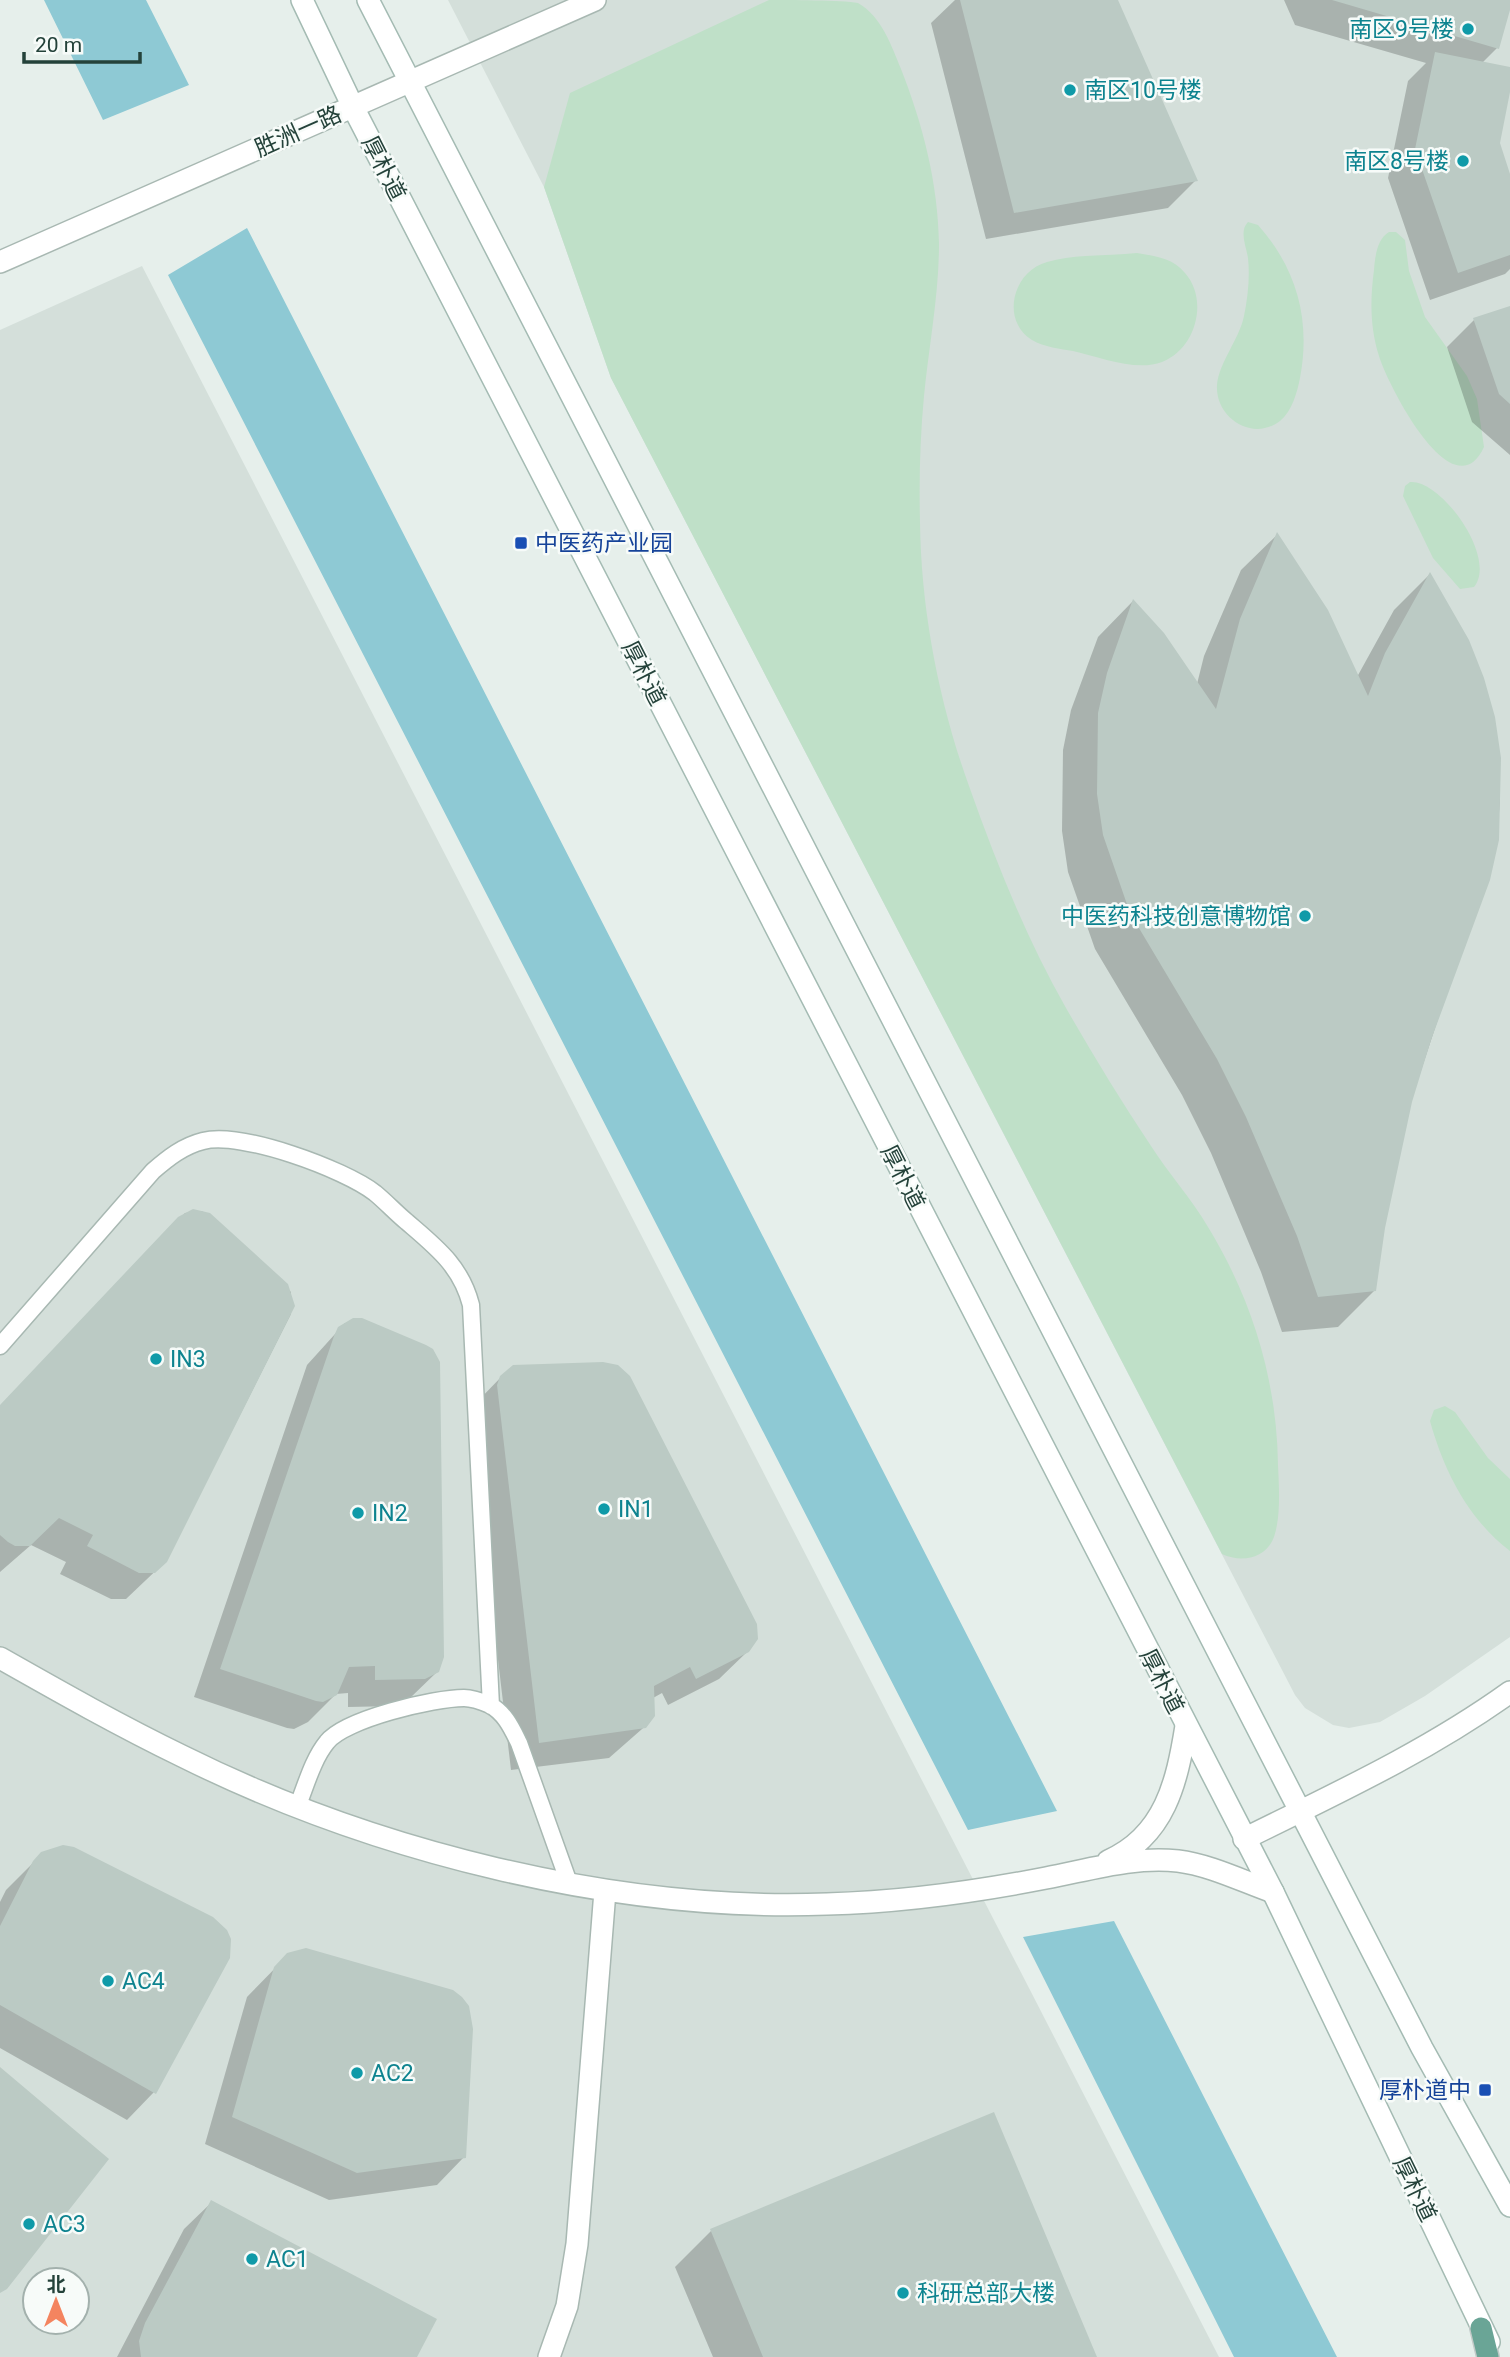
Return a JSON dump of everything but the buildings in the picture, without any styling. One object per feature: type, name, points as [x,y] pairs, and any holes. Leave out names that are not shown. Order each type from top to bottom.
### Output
[{"type":"main road","name":"厚朴道","points":[[302,0],[353,107],[1273,1892],[1497,2357]]},
{"type":"main road","points":[[368,0],[1422,2048],[1510,2206]]},
{"type":"main road","name":"胜洲一路","points":[[0,262],[595,0]]},
{"type":"main road","points":[[0,1658],[185,1758],[298,1805],[404,1842],[497,1868],[605,1891],[715,1903],[826,1905],[936,1896],[1149,1859],[1180,1861],[1273,1892]]},
{"type":"main road","points":[[1244,1839],[1448,1733],[1510,1692]]},
{"type":"main road","points":[[1093,1867],[1129,1852],[1150,1829],[1177,1778],[1186,1726]]},
{"type":"main road","points":[[549,2357],[567,2306],[577,2244],[605,1891]]},
{"type":"main road","points":[[1481,2328],[1488,2357]]},
{"type":"lane","points":[[0,1346],[153,1171],[176,1151],[204,1140],[234,1138],[264,1145],[356,1181],[375,1193],[449,1259],[463,1280],[471,1305],[491,1706]]},
{"type":"lane","points":[[298,1805],[323,1749],[341,1729],[443,1699],[467,1698],[491,1706],[509,1722],[569,1883]]},
{"type":"shaded area","points":[[448,0],[1510,0],[1510,1637],[1425,1696],[1380,1722],[1349,1728],[1333,1725],[1305,1708],[1295,1695],[611,378],[544,187]]},
{"type":"shaded area","points":[[142,266],[1219,2357],[0,2357],[0,330]]},
{"type":"green space","points":[[769,0],[850,2],[858,3],[866,9],[880,24],[889,41],[916,111],[936,199],[939,244],[936,301],[923,412],[920,490],[924,589],[941,689],[958,754],[979,814],[1038,954],[1066,1008],[1118,1095],[1224,1254],[1249,1312],[1267,1371],[1273,1402],[1279,1492],[1274,1537],[1265,1550],[1252,1557],[1237,1558],[1222,1554],[611,378],[544,187],[570,93]]},
{"type":"green space","points":[[1248,222],[1258,225],[1283,259],[1298,296],[1304,336],[1300,378],[1291,407],[1280,421],[1258,429],[1248,428],[1229,416],[1222,408],[1217,385],[1221,368],[1241,325],[1245,309],[1249,272],[1244,230]]},
{"type":"green space","points":[[1389,232],[1396,232],[1405,240],[1409,271],[1425,317],[1467,376],[1477,399],[1484,447],[1471,463],[1456,465],[1439,455],[1423,437],[1394,391],[1379,356],[1372,324],[1371,303],[1377,249]]},
{"type":"green space","points":[[1137,253],[1163,258],[1175,264],[1192,284],[1196,296],[1195,323],[1191,335],[1174,356],[1152,365],[1130,364],[1047,346],[1032,340],[1022,331],[1016,321],[1015,297],[1019,285],[1035,267],[1069,258]]},
{"type":"green space","points":[[1410,482],[1423,484],[1436,493],[1463,522],[1478,558],[1479,574],[1474,587],[1460,589],[1433,558],[1403,496],[1405,486]]},
{"type":"green space","points":[[1445,1406],[1455,1412],[1488,1458],[1510,1479],[1510,1551],[1470,1509],[1450,1476],[1430,1421],[1434,1410]]},
{"type":"water","points":[[44,0],[146,0],[189,85],[103,120]]},
{"type":"water","points":[[247,228],[1057,1811],[968,1830],[168,275]]},
{"type":"water","points":[[1114,1921],[1337,2357],[1234,2357],[1023,1937]]},
{"type":"place","name":"南区9号楼","points":[[1468,29]]},
{"type":"place","name":"南区10号楼","points":[[1070,90]]},
{"type":"place","name":"南区8号楼","points":[[1463,161]]},
{"type":"place","name":"中医药产业园","points":[[521,543]]},
{"type":"place","name":"中医药科技创意博物馆","points":[[1305,916]]},
{"type":"place","name":"IN3","points":[[156,1359]]},
{"type":"place","name":"IN1","points":[[604,1509]]},
{"type":"place","name":"IN2","points":[[358,1513]]},
{"type":"place","name":"AC4","points":[[108,1981]]},
{"type":"place","name":"AC2","points":[[357,2073]]},
{"type":"place","name":"厚朴道中","points":[[1485,2090]]},
{"type":"place","name":"AC3","points":[[29,2224]]},
{"type":"place","name":"AC1","points":[[252,2259]]},
{"type":"place","name":"科研总部大楼","points":[[903,2293]]}]
